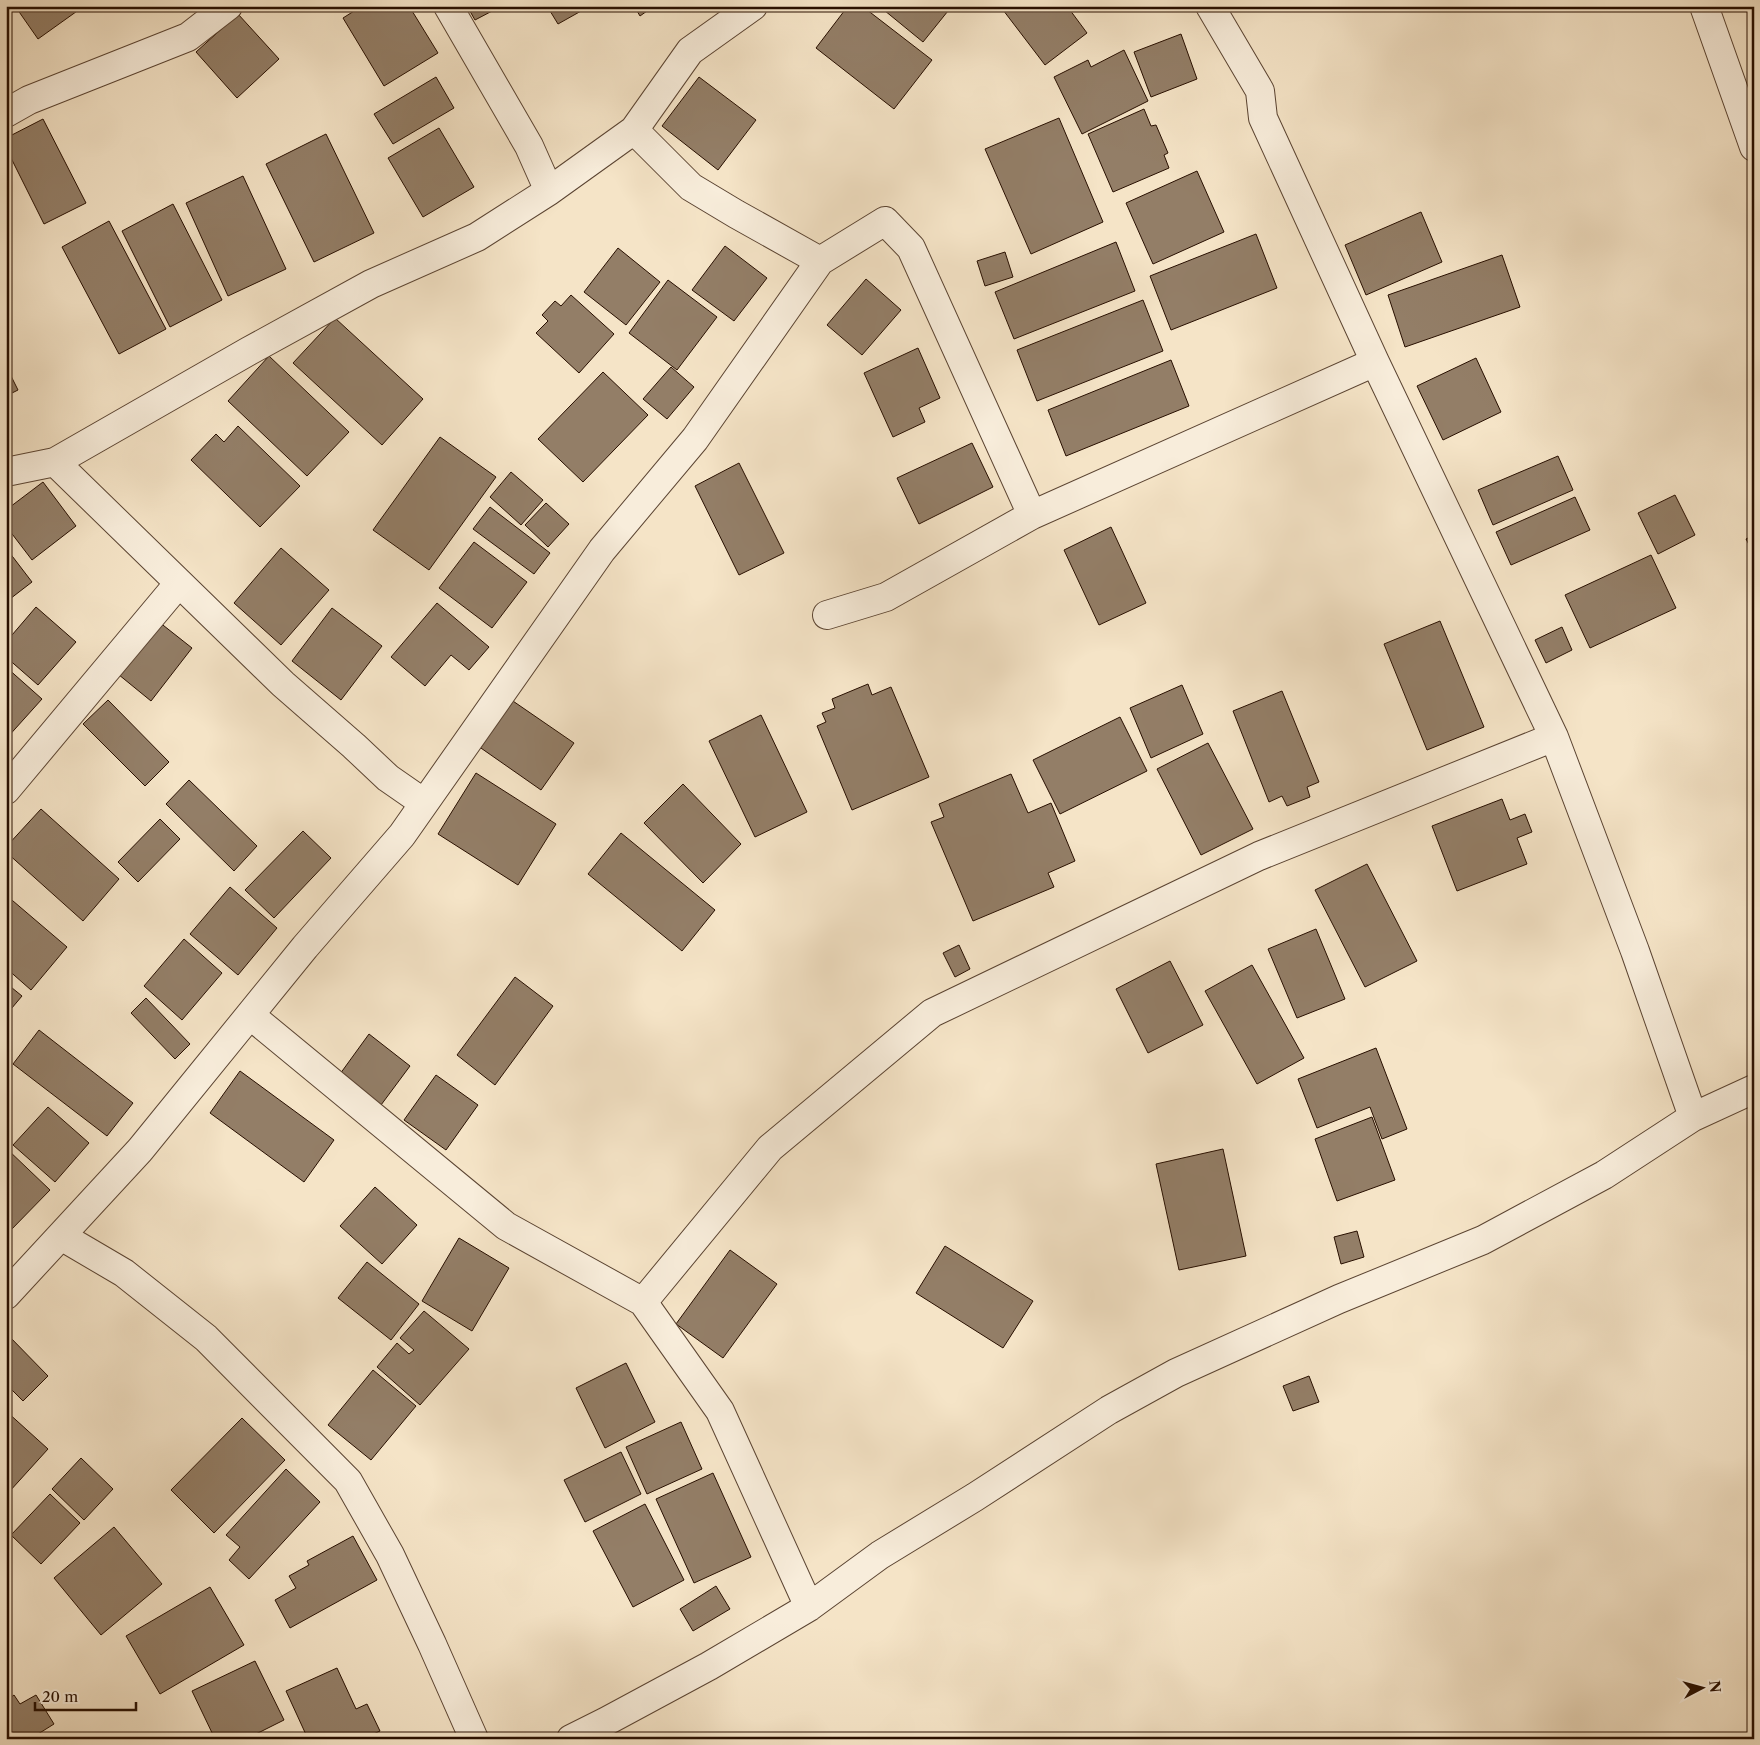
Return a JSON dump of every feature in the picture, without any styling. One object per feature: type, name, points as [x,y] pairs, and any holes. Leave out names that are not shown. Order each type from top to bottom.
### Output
[{"type":"street","points":[[6,113],[29,100],[188,38],[228,6]]},
{"type":"street","points":[[448,6],[529,146],[549,191]]},
{"type":"street","points":[[6,472],[55,462],[371,284],[476,237],[549,191],[634,130],[690,51],[753,6]]},
{"type":"street","points":[[1210,6],[1260,91],[1263,118],[1375,362],[1554,737],[1636,951],[1693,1117]]},
{"type":"street","points":[[1704,6],[1754,147]]},
{"type":"street","points":[[634,130],[691,187],[820,260]]},
{"type":"street","points":[[6,1295],[140,1150],[402,834],[602,550],[695,439],[820,260],[885,221],[911,248],[1032,515]]},
{"type":"street","points":[[827,615],[886,597],[1032,515],[1375,362]]},
{"type":"street","points":[[55,462],[283,684],[388,778],[424,803]]},
{"type":"street","points":[[6,790],[179,582]]},
{"type":"street","points":[[642,1302],[770,1148],[932,1013],[1259,856],[1554,737]]},
{"type":"street","points":[[250,1015],[506,1226],[642,1302],[720,1411],[809,1607]]},
{"type":"street","points":[[571,1739],[709,1666],[809,1607],[880,1555],[1109,1410],[1176,1373],[1339,1299],[1482,1240],[1604,1175],[1693,1117],[1754,1089]]},
{"type":"street","points":[[61,1236],[124,1273],[206,1338],[348,1481],[390,1556],[474,1739]]},
{"type":"building","points":[[15,6],[78,6],[80,9],[38,39]]},
{"type":"building","points":[[362,6],[409,6],[438,53],[384,86],[343,18]]},
{"type":"building","points":[[467,6],[492,6],[494,10],[475,20]]},
{"type":"building","points":[[547,6],[590,6],[558,24]]},
{"type":"building","points":[[634,6],[654,6],[640,16]]},
{"type":"building","points":[[848,6],[862,6],[932,60],[894,109],[816,48]]},
{"type":"building","points":[[879,6],[952,6],[923,42]]},
{"type":"building","points":[[1000,6],[1067,6],[1087,33],[1045,65]]},
{"type":"building","points":[[238,14],[279,59],[237,98],[196,52]]},
{"type":"building","points":[[1181,34],[1197,79],[1151,97],[1134,52]]},
{"type":"building","points":[[1124,50],[1148,101],[1082,134],[1054,77],[1088,60],[1091,67]]},
{"type":"building","points":[[436,77],[454,108],[393,144],[374,114]]},
{"type":"building","points":[[699,77],[756,120],[718,170],[662,126]]},
{"type":"building","points":[[1144,109],[1151,126],[1156,125],[1168,153],[1164,155],[1169,168],[1113,192],[1088,134]]},
{"type":"building","points":[[1059,118],[1103,222],[1031,254],[985,149]]},
{"type":"building","points":[[43,119],[86,203],[44,224],[6,148],[6,138]]},
{"type":"building","points":[[439,128],[474,187],[423,217],[388,158]]},
{"type":"building","points":[[326,134],[374,233],[314,262],[266,164]]},
{"type":"building","points":[[1197,171],[1224,232],[1153,264],[1126,203]]},
{"type":"building","points":[[243,176],[286,269],[228,296],[186,203]]},
{"type":"building","points":[[173,204],[222,300],[170,327],[122,231]]},
{"type":"building","points":[[1421,212],[1442,262],[1366,295],[1345,245]]},
{"type":"building","points":[[109,221],[166,329],[119,354],[62,247]]},
{"type":"building","points":[[1256,234],[1277,288],[1171,330],[1150,276]]},
{"type":"building","points":[[1116,242],[1135,291],[1014,339],[995,292]]},
{"type":"building","points":[[725,246],[767,278],[734,321],[692,290]]},
{"type":"building","points":[[618,248],[660,282],[626,325],[584,292]]},
{"type":"building","points":[[1005,252],[1013,277],[985,286],[977,261]]},
{"type":"building","points":[[1502,255],[1520,307],[1405,347],[1388,295]]},
{"type":"building","points":[[866,279],[901,310],[862,355],[827,325]]},
{"type":"building","points":[[668,280],[717,317],[677,370],[629,333]]},
{"type":"building","points":[[571,295],[614,334],[579,373],[536,333],[548,321],[542,315],[555,301],[561,306]]},
{"type":"building","points":[[1143,300],[1163,351],[1037,401],[1017,350]]},
{"type":"building","points":[[335,318],[423,399],[382,445],[293,363]]},
{"type":"building","points":[[918,348],[940,398],[919,408],[925,422],[893,437],[864,373]]},
{"type":"building","points":[[269,356],[349,432],[307,476],[228,401]]},
{"type":"building","points":[[1476,358],[1501,412],[1443,440],[1417,386]]},
{"type":"building","points":[[1171,360],[1189,406],[1066,456],[1048,410]]},
{"type":"building","points":[[6,366],[18,390],[6,396]]},
{"type":"building","points":[[671,367],[694,387],[667,419],[643,399]]},
{"type":"building","points":[[603,372],[648,415],[583,482],[538,439]]},
{"type":"building","points":[[238,426],[300,486],[260,527],[191,460],[216,434],[224,442]]},
{"type":"building","points":[[440,437],[496,477],[429,570],[373,530]]},
{"type":"building","points":[[972,443],[993,487],[919,524],[897,478]]},
{"type":"building","points":[[1558,456],[1573,490],[1493,525],[1478,490]]},
{"type":"building","points":[[739,463],[784,553],[739,575],[695,486]]},
{"type":"building","points":[[511,472],[543,500],[521,525],[490,497]]},
{"type":"building","points":[[43,482],[76,526],[32,560],[6,526],[6,510]]},
{"type":"building","points":[[1675,495],[1695,535],[1658,554],[1638,513]]},
{"type":"building","points":[[1575,497],[1590,530],[1511,565],[1496,532]]},
{"type":"building","points":[[546,503],[569,524],[548,547],[525,525]]},
{"type":"building","points":[[490,507],[550,553],[534,574],[473,529]]},
{"type":"building","points":[[1111,527],[1146,603],[1099,625],[1064,550]]},
{"type":"building","points":[[1754,535],[1754,554],[1746,539]]},
{"type":"building","points":[[474,542],[527,582],[492,628],[439,588]]},
{"type":"building","points":[[6,548],[32,582],[6,602]]},
{"type":"building","points":[[281,548],[329,590],[281,645],[234,603]]},
{"type":"building","points":[[1651,555],[1676,608],[1590,648],[1565,595]]},
{"type":"building","points":[[437,603],[489,647],[469,670],[451,655],[425,686],[391,657]]},
{"type":"building","points":[[36,607],[76,642],[38,685],[6,657],[6,642]]},
{"type":"building","points":[[332,608],[382,646],[341,700],[292,661]]},
{"type":"building","points":[[154,618],[192,648],[151,701],[113,670]]},
{"type":"building","points":[[1440,621],[1484,727],[1427,750],[1384,644]]},
{"type":"building","points":[[1562,627],[1572,650],[1546,663],[1535,640]]},
{"type":"building","points":[[6,667],[42,699],[6,739]]},
{"type":"building","points":[[868,684],[872,695],[891,687],[929,777],[852,810],[817,726],[826,722],[822,713],[835,708],[832,699]]},
{"type":"building","points":[[1182,685],[1203,734],[1151,758],[1130,708]]},
{"type":"building","points":[[1282,691],[1319,782],[1307,787],[1310,797],[1287,806],[1282,796],[1269,802],[1233,711]]},
{"type":"building","points":[[510,699],[574,743],[541,790],[478,746]]},
{"type":"building","points":[[108,700],[169,762],[145,786],[83,724]]},
{"type":"building","points":[[761,715],[807,812],[755,837],[709,741]]},
{"type":"building","points":[[1120,717],[1147,771],[1060,814],[1033,760]]},
{"type":"building","points":[[1208,743],[1253,829],[1201,855],[1157,769]]},
{"type":"building","points":[[476,773],[556,824],[518,885],[438,834]]},
{"type":"building","points":[[1011,774],[1028,813],[1051,803],[1075,861],[1048,873],[1054,887],[973,921],[931,822],[944,817],[939,804]]},
{"type":"building","points":[[189,780],[257,846],[234,871],[166,804]]},
{"type":"building","points":[[683,784],[741,844],[703,883],[644,823]]},
{"type":"building","points":[[1502,799],[1510,820],[1525,814],[1532,832],[1517,838],[1527,864],[1457,891],[1432,826]]},
{"type":"building","points":[[41,809],[119,879],[83,921],[6,852],[6,847]]},
{"type":"building","points":[[160,819],[180,839],[138,882],[118,862]]},
{"type":"building","points":[[303,831],[331,858],[274,918],[245,890]]},
{"type":"building","points":[[621,833],[715,910],[682,951],[588,874]]},
{"type":"building","points":[[1367,864],[1417,961],[1365,987],[1315,890]]},
{"type":"building","points":[[230,887],[277,928],[238,975],[190,934]]},
{"type":"building","points":[[6,895],[67,947],[31,990],[6,968]]},
{"type":"building","points":[[1316,929],[1345,999],[1297,1018],[1268,949]]},
{"type":"building","points":[[184,939],[222,973],[182,1020],[144,986]]},
{"type":"building","points":[[959,945],[970,969],[955,977],[943,953]]},
{"type":"building","points":[[1170,961],[1203,1025],[1148,1053],[1116,989]]},
{"type":"building","points":[[1252,965],[1304,1058],[1257,1084],[1205,991]]},
{"type":"building","points":[[515,977],[553,1006],[495,1085],[457,1055]]},
{"type":"building","points":[[6,983],[22,996],[6,1015]]},
{"type":"building","points":[[146,998],[190,1044],[175,1059],[131,1013]]},
{"type":"building","points":[[39,1030],[133,1103],[107,1136],[13,1064]]},
{"type":"building","points":[[369,1034],[410,1066],[381,1105],[340,1074]]},
{"type":"building","points":[[1376,1048],[1407,1129],[1382,1139],[1370,1107],[1317,1128],[1298,1079]]},
{"type":"building","points":[[240,1071],[334,1140],[304,1182],[210,1113]]},
{"type":"building","points":[[436,1075],[478,1105],[446,1150],[404,1120]]},
{"type":"building","points":[[48,1107],[89,1143],[55,1182],[13,1145]]},
{"type":"building","points":[[1372,1117],[1395,1180],[1337,1201],[1315,1139]]},
{"type":"building","points":[[6,1148],[50,1190],[8,1233],[6,1232]]},
{"type":"building","points":[[1223,1149],[1246,1256],[1179,1270],[1156,1164]]},
{"type":"building","points":[[375,1187],[417,1225],[382,1264],[340,1226]]},
{"type":"building","points":[[1357,1231],[1364,1257],[1341,1264],[1334,1237]]},
{"type":"building","points":[[459,1238],[509,1268],[472,1331],[422,1301]]},
{"type":"building","points":[[945,1246],[1033,1301],[1003,1348],[916,1293]]},
{"type":"building","points":[[730,1250],[777,1284],[723,1358],[676,1324]]},
{"type":"building","points":[[367,1262],[419,1304],[391,1340],[338,1298]]},
{"type":"building","points":[[424,1311],[469,1349],[420,1405],[377,1367],[397,1343],[409,1354],[414,1350],[400,1338]]},
{"type":"building","points":[[6,1333],[48,1376],[23,1401],[6,1384]]},
{"type":"building","points":[[626,1363],[655,1422],[605,1448],[576,1388]]},
{"type":"building","points":[[373,1370],[416,1406],[371,1460],[328,1425]]},
{"type":"building","points":[[1309,1376],[1319,1402],[1293,1411],[1283,1386]]},
{"type":"building","points":[[6,1411],[48,1449],[9,1492],[6,1489]]},
{"type":"building","points":[[242,1418],[285,1460],[214,1533],[171,1490]]},
{"type":"building","points":[[681,1422],[702,1469],[647,1494],[626,1447]]},
{"type":"building","points":[[621,1452],[641,1494],[585,1522],[564,1480]]},
{"type":"building","points":[[81,1458],[113,1489],[84,1520],[52,1489]]},
{"type":"building","points":[[286,1469],[320,1502],[249,1579],[229,1560],[240,1547],[226,1535]]},
{"type":"building","points":[[713,1473],[751,1557],[694,1583],[656,1499]]},
{"type":"building","points":[[50,1494],[80,1523],[41,1564],[11,1535]]},
{"type":"building","points":[[645,1504],[684,1580],[633,1607],[593,1531]]},
{"type":"building","points":[[114,1527],[162,1584],[101,1635],[54,1578]]},
{"type":"building","points":[[353,1536],[377,1580],[290,1628],[275,1600],[296,1588],[289,1576],[309,1565],[307,1561]]},
{"type":"building","points":[[716,1586],[730,1609],[693,1631],[680,1609]]},
{"type":"building","points":[[210,1587],[244,1645],[160,1694],[126,1636]]},
{"type":"building","points":[[255,1661],[284,1720],[246,1739],[215,1739],[192,1691]]},
{"type":"building","points":[[337,1668],[356,1709],[367,1704],[380,1731],[363,1739],[308,1739],[286,1691]]},
{"type":"building","points":[[14,1695],[20,1704],[36,1695],[54,1724],[38,1734],[41,1739],[6,1739],[6,1701]]}]
